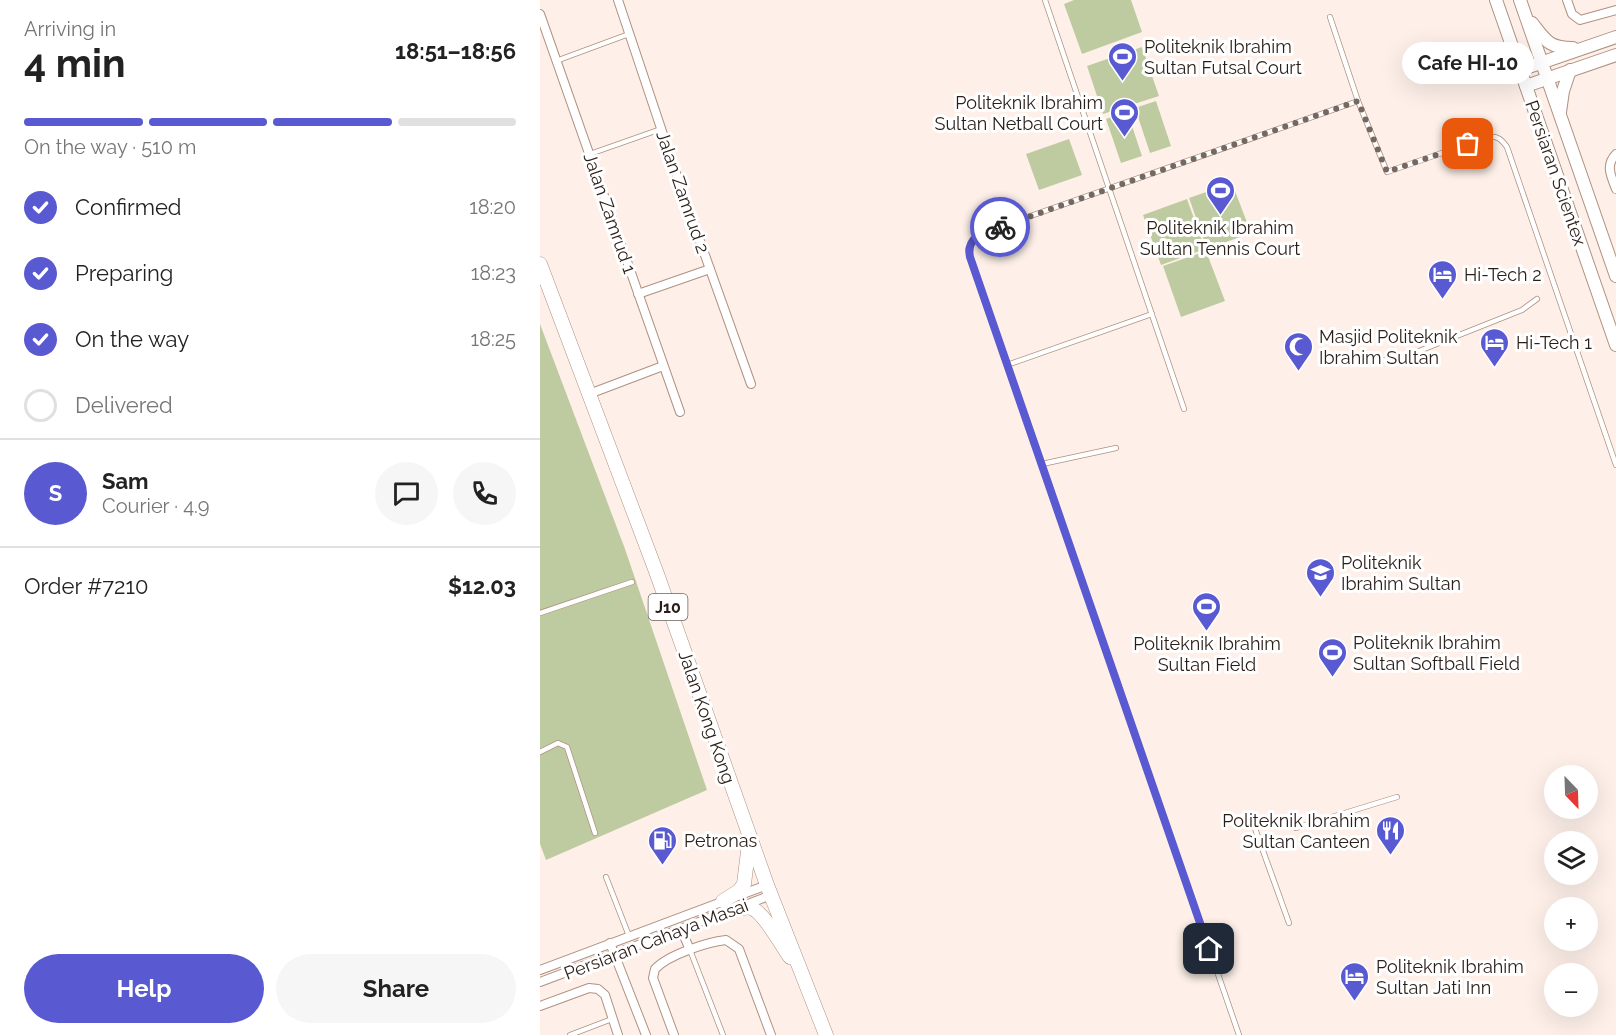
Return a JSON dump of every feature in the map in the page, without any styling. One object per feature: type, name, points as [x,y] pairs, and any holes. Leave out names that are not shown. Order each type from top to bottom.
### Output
[{"type":"main road","name":"Persiaran Scientex","points":[[1496,0],[1616,345]]},
{"type":"main road","name":"Persiaran Scientex","points":[[1522,6],[1616,276]]},
{"type":"main road","points":[[1522,6],[1549,44],[1558,48],[1583,48]]},
{"type":"main road","points":[[1520,70],[1616,37]]},
{"type":"main road","points":[[1526,86],[1616,55]]},
{"type":"main road","points":[[1560,113],[1563,91],[1570,70]]},
{"type":"main road","name":"Jalan Kong Kong","points":[[540,264],[657,574],[749,838],[826,1035]]},
{"type":"main road","points":[[726,907],[744,884],[749,838]]},
{"type":"main road","points":[[726,907],[748,907],[757,911],[801,973]]},
{"type":"street","name":"Jalan Zamrud 2","points":[[618,0],[751,384]]},
{"type":"street","points":[[1566,0],[1572,14],[1580,20],[1616,10]]},
{"type":"street","name":"Jalan Zamrud 1","points":[[540,14],[680,412]]},
{"type":"street","points":[[1616,154],[1609,167],[1616,189]]},
{"type":"street","points":[[638,294],[710,269]]},
{"type":"street","points":[[589,394],[663,366]]},
{"type":"street","name":"Persiaran Cahaya Masai","points":[[540,982],[681,929],[726,907],[769,890]]},
{"type":"street","name":"Persiaran Cahaya Masai","points":[[540,970],[629,936],[726,907]]},
{"type":"street","points":[[681,929],[690,950]]},
{"type":"street","points":[[674,1035],[653,978],[655,969],[659,964],[690,950],[726,940],[739,949],[771,1035]]},
{"type":"street","points":[[610,943],[646,1035]]},
{"type":"street","points":[[540,1006],[590,988],[598,988],[605,996],[618,1035]]},
{"type":"lane","points":[[1045,0],[1184,409]]},
{"type":"lane","points":[[1330,17],[1358,101],[1387,172],[1488,137],[1495,136],[1507,147],[1616,465]]},
{"type":"lane","points":[[556,61],[629,34]]},
{"type":"lane","points":[[1239,1035],[970,257],[970,243],[975,237],[985,232],[1358,101]]},
{"type":"lane","points":[[589,154],[661,129]]},
{"type":"lane","points":[[1370,356],[1394,361],[1522,309],[1537,299]]},
{"type":"lane","points":[[1007,365],[1152,314]]},
{"type":"lane","points":[[1042,464],[1116,448]]},
{"type":"lane","points":[[540,613],[633,582]]},
{"type":"lane","points":[[540,752],[558,743],[567,747],[595,833]]},
{"type":"lane","points":[[1271,816],[1296,828],[1397,797]]},
{"type":"lane","points":[[1253,823],[1289,923]]},
{"type":"lane","points":[[606,877],[629,936]]},
{"type":"lane","points":[[690,950],[723,1035]]},
{"type":"lane","points":[[570,1035],[612,1019]]},
{"type":"green space","points":[[1074,0],[1131,0],[1142,32],[1082,54],[1064,4]]},
{"type":"green space","name":"Politeknik Ibrahim Sultan Futsal Court","points":[[1142,47],[1159,96],[1103,114],[1087,66]]},
{"type":"green space","name":"Politeknik Ibrahim Sultan Netball Court","points":[[1156,101],[1171,146],[1150,153],[1135,108]]},
{"type":"green space","name":"Politeknik Ibrahim Sultan Netball Court","points":[[1127,111],[1142,156],[1121,163],[1106,119]]},
{"type":"green space","points":[[1069,139],[1082,175],[1039,190],[1026,154]]},
{"type":"green space","name":"Politeknik Ibrahim Sultan Tennis Court","points":[[1232,183],[1251,233],[1207,249],[1189,198]]},
{"type":"green space","name":"Politeknik Ibrahim Sultan Tennis Court","points":[[1187,199],[1205,249],[1161,265],[1143,215]]},
{"type":"green space","name":"Politeknik Ibrahim Sultan Tennis Court","points":[[1206,251],[1225,301],[1181,317],[1163,266]]},
{"type":"green space","points":[[540,324],[625,549],[707,790],[546,860],[540,844]]},
{"type":"way so far","points":[[1000,227],[1358,101],[1387,172],[1468,144]]},
{"type":"place","name":"Politeknik Ibrahim Sultan Futsal Court","points":[[1123,82]]},
{"type":"place","name":"Politeknik Ibrahim Sultan Netball Court","points":[[1124,138]]},
{"type":"place","name":"Cafe HI-10","points":[[1468,144]]},
{"type":"place","name":"Politeknik Ibrahim Sultan Tennis Court","points":[[1220,216]]},
{"type":"place","name":"Hi-Tech 2","points":[[1443,300]]},
{"type":"place","name":"Hi-Tech 1","points":[[1495,368]]},
{"type":"place","name":"Masjid Politeknik Ibrahim Sultan","points":[[1298,372]]},
{"type":"place","name":"Politeknik Ibrahim Sultan","points":[[1320,598]]},
{"type":"place","name":"Politeknik Ibrahim Sultan Field","points":[[1207,632]]},
{"type":"place","name":"Politeknik Ibrahim Sultan Softball Field","points":[[1332,678]]},
{"type":"place","name":"Politeknik Ibrahim Sultan Canteen","points":[[1391,856]]},
{"type":"place","name":"Petronas","points":[[663,866]]},
{"type":"place","name":"Politeknik Ibrahim Sultan Jati Inn","points":[[1355,1002]]},
{"type":"route","points":[[1000,227],[975,237],[968,250],[970,257],[1209,949]]}]
